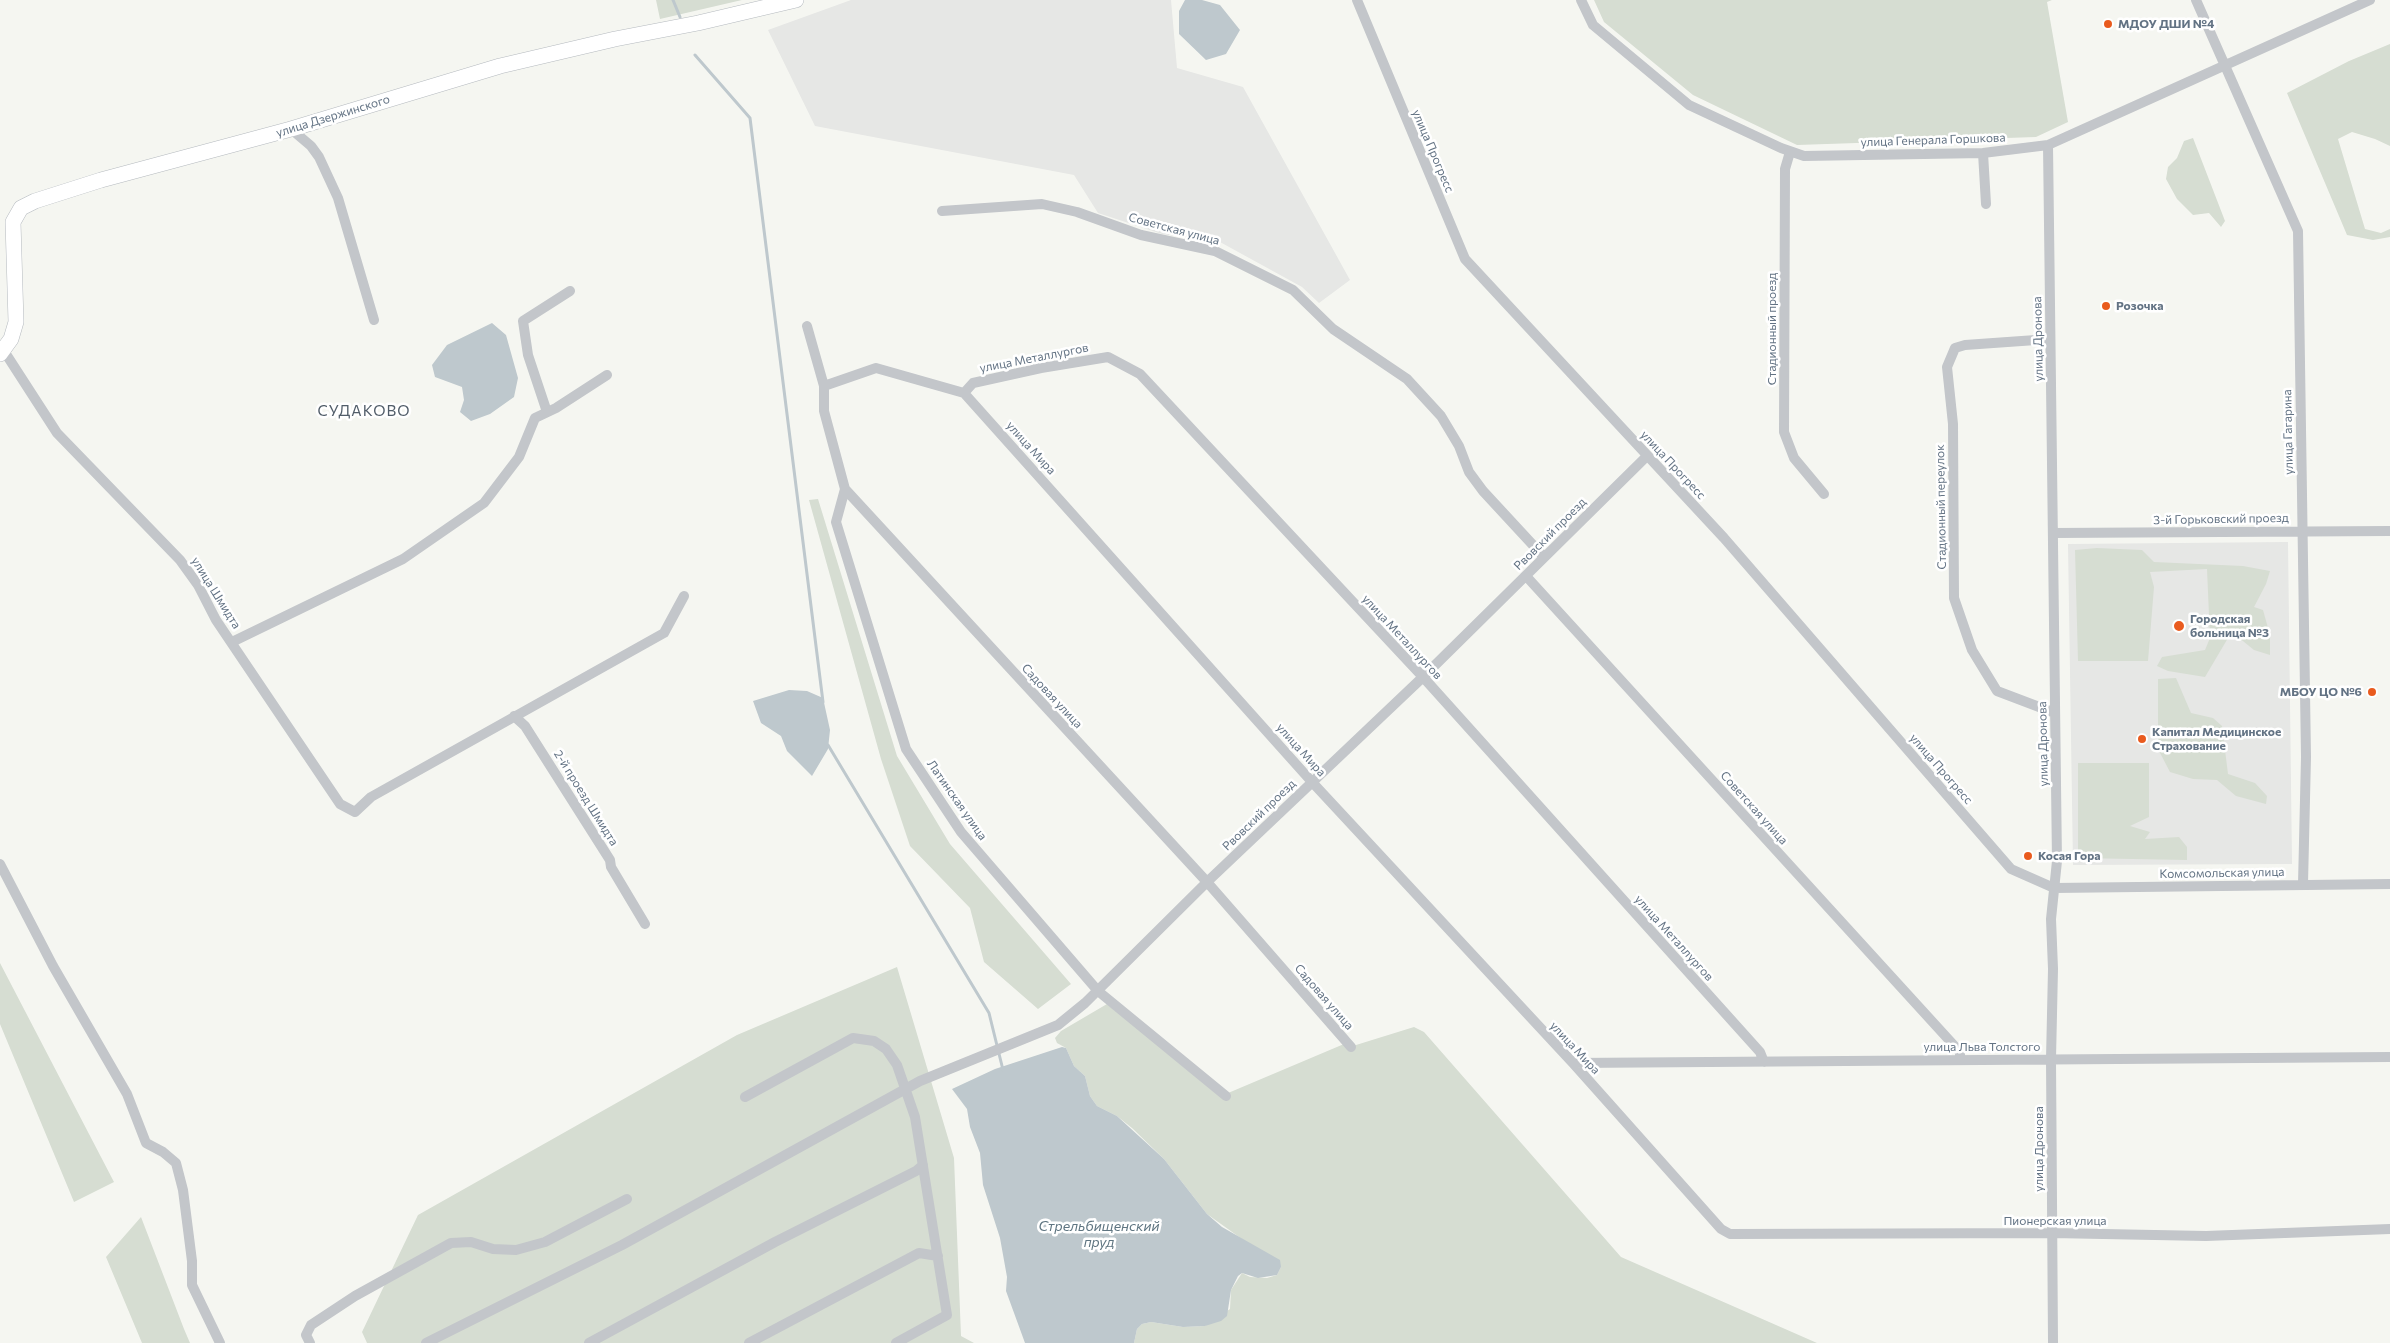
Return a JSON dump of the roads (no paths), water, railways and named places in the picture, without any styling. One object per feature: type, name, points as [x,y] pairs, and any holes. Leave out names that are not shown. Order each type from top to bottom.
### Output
[{"type":"street","name":"улица Дзержинского","points":[[2,353],[11,339],[16,322],[14,222],[21,208],[101,180],[291,129],[500,66],[796,0]]},
{"type":"street","name":"улица Прогресс","points":[[1357,0],[1465,259],[1724,538],[2011,869],[2054,888]]},
{"type":"street","name":"улица Генерала Горшкова","points":[[1581,0],[1593,25],[1689,105],[1790,152],[1804,156],[1983,153],[2048,145],[2370,0]]},
{"type":"street","name":"улица Гагарина","points":[[2196,0],[2298,232],[2306,757],[2303,884]]},
{"type":"street","points":[[291,129],[311,146],[319,157],[338,198],[374,320]]},
{"type":"street","name":"улица Дронова","points":[[2048,145],[2057,849],[2050,919],[2053,969],[2051,1059],[2053,1343]]},
{"type":"street","name":"Стадионный проезд","points":[[1790,152],[1785,169],[1784,432],[1794,458],[1824,494]]},
{"type":"street","points":[[1983,153],[1986,204]]},
{"type":"street","name":"Советская улица","points":[[942,211],[1042,204],[1077,212],[1141,235],[1215,251],[1293,290],[1333,329],[1407,379],[1441,416],[1459,446],[1469,472],[1483,491],[1544,558]]},
{"type":"street","points":[[547,412],[528,355],[523,321],[570,291]]},
{"type":"street","name":"Садовая улица","points":[[807,326],[824,386],[824,411],[845,489],[1207,882],[1351,1047]]},
{"type":"street","name":"Стадионный переулок","points":[[2050,339],[1965,345],[1955,348],[1947,367],[1953,424],[1954,598],[1972,650],[1997,691],[2056,713]]},
{"type":"street","name":"улица Шмидта","points":[[2,353],[57,433],[180,560],[340,804],[355,812],[371,797],[514,716]]},
{"type":"street","name":"улица Металлургов","points":[[964,393],[973,383],[1041,368],[1108,358],[1140,374],[1423,677],[1760,1052],[1764,1062]]},
{"type":"street","points":[[824,386],[876,368],[964,393]]},
{"type":"street","points":[[232,642],[403,559],[484,502],[519,457],[535,418],[556,408],[607,375]]},
{"type":"street","name":"улица Мира","points":[[964,393],[1312,782],[1573,1063],[1721,1229]]},
{"type":"street","name":"Рвовский проезд","points":[[426,1343],[622,1245],[920,1081],[1058,1025],[1098,990],[1207,882],[1423,677],[1647,456]]},
{"type":"street","name":"Латинская улица","points":[[845,489],[836,522],[906,749],[961,832],[1098,990],[1226,1096]]},
{"type":"street","name":"3-й Горьковский проезд","points":[[2053,533],[2390,531]]},
{"type":"street","name":"Советская улица","points":[[1526,576],[1960,1052],[1960,1059]]},
{"type":"street","points":[[514,716],[664,633],[684,596]]},
{"type":"street","name":"2-й проезд Шмидта","points":[[514,716],[525,726],[610,860],[611,867],[645,924]]},
{"type":"street","points":[[0,864],[53,966],[127,1094],[146,1142],[163,1152],[176,1163],[183,1190],[190,1245],[192,1285],[220,1343]]},
{"type":"street","name":"Комсомольская улица","points":[[2054,888],[2390,884]]},
{"type":"street","points":[[744,1097],[853,1038],[874,1042],[886,1049],[897,1064],[916,1117],[947,1315],[896,1343]]},
{"type":"street","name":"улица Льва Толстого","points":[[1573,1063],[2390,1057]]},
{"type":"street","points":[[589,1343],[775,1242],[916,1171],[923,1165]]},
{"type":"street","points":[[310,1343],[306,1335],[311,1325],[355,1296],[451,1243],[471,1242],[493,1249],[516,1250],[545,1242],[627,1200]]},
{"type":"street","name":"Пионерская улица","points":[[1721,1229],[1730,1234],[2052,1233],[2206,1236],[2390,1229]]},
{"type":"street","points":[[749,1343],[919,1253],[938,1256]]},
{"type":"water","points":[[1185,0],[1202,0],[1220,5],[1240,30],[1226,54],[1206,60],[1179,34],[1179,11]]},
{"type":"water","points":[[492,323],[506,335],[518,378],[514,397],[490,414],[471,421],[460,412],[464,400],[462,387],[435,377],[432,365],[447,345]]},
{"type":"water","points":[[789,690],[807,691],[823,698],[830,730],[828,749],[812,776],[787,751],[781,736],[761,723],[753,701]]},
{"type":"water","name":"Стрельбищенский пруд","points":[[1062,1047],[1066,1048],[1074,1066],[1085,1076],[1090,1096],[1097,1106],[1117,1116],[1164,1159],[1207,1214],[1222,1227],[1280,1260],[1281,1267],[1277,1275],[1258,1278],[1242,1273],[1238,1276],[1231,1290],[1227,1316],[1221,1321],[1205,1326],[1183,1327],[1151,1322],[1142,1324],[1137,1329],[1134,1343],[1025,1343],[1006,1291],[1007,1277],[1000,1238],[983,1185],[980,1153],[970,1127],[967,1109],[952,1089],[995,1069]]},
{"type":"waterway","points":[[673,0],[680,17]]},
{"type":"waterway","points":[[695,55],[750,118],[823,702]]},
{"type":"waterway","points":[[828,745],[989,1013],[1003,1070]]},
{"type":"place","name":"МДОУ ДШИ №4","points":[[2108,24]]},
{"type":"place","name":"Розочка","points":[[2106,306]]},
{"type":"place","name":"Городская больница №3","points":[[2179,626]]},
{"type":"place","name":"МБОУ ЦО №6","points":[[2372,692]]},
{"type":"place","name":"Капитал Медицинское Страхование","points":[[2142,739]]},
{"type":"place","name":"Косая Гора","points":[[2028,856]]},
{"type":"district","name":"СУДАКОВО","points":[[364,411]]}]
